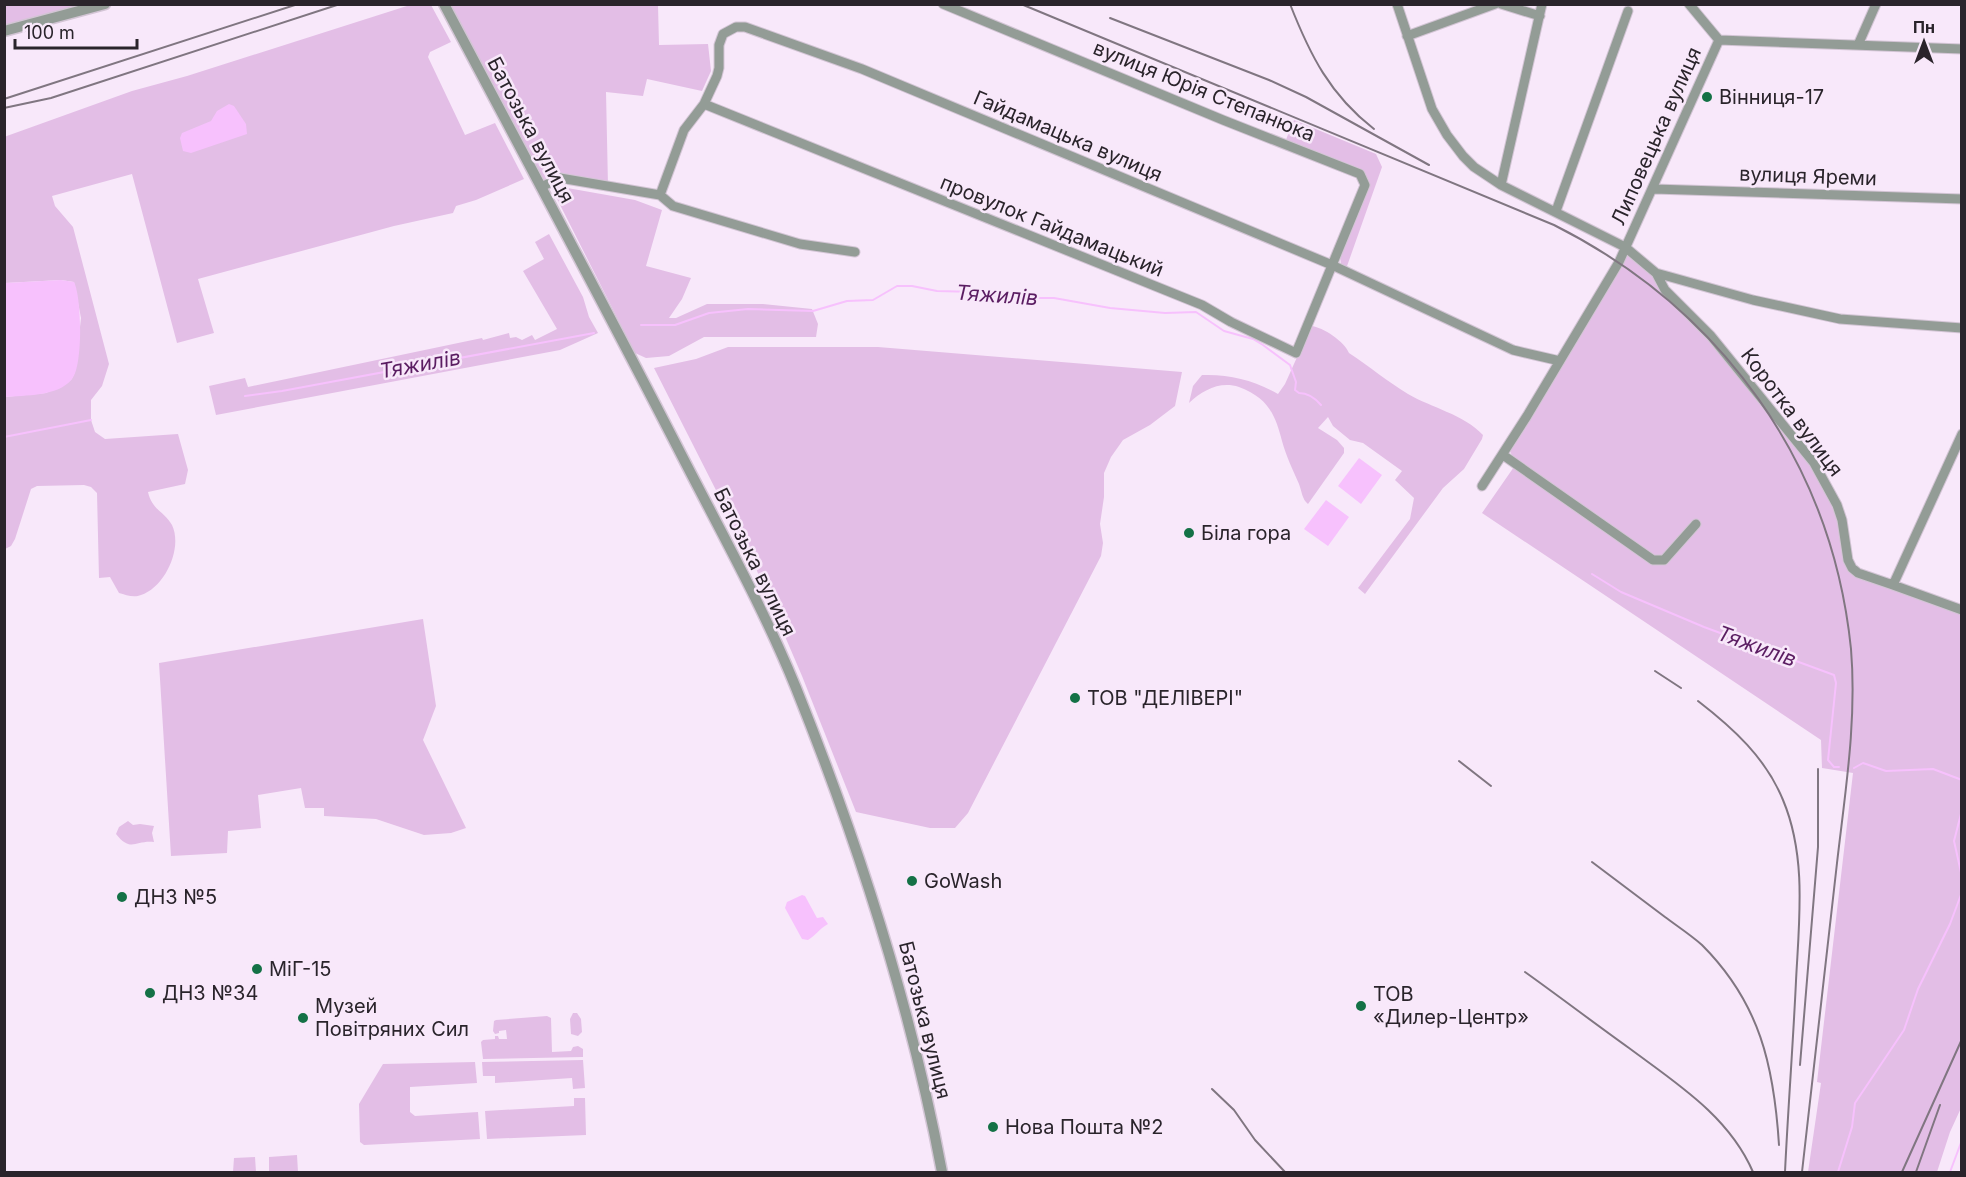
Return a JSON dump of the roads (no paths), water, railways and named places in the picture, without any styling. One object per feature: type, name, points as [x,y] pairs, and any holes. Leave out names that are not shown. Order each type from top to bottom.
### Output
[{"type":"street","points":[[4,31],[105,4]]},
{"type":"street","name":"Батозька вулиця","points":[[444,4],[638,369],[765,618],[796,687],[848,824],[888,947],[924,1089],[942,1173]]},
{"type":"street","name":"вулиця Юрія Степанюка","points":[[943,4],[1360,174],[1365,185],[1332,265]]},
{"type":"street","name":"Коротка вулиця","points":[[1397,4],[1425,92],[1441,127],[1453,144],[1474,167],[1501,185],[1625,247],[1656,273],[1665,290],[1699,322],[1814,463],[1837,505],[1842,520],[1848,560],[1852,568],[1858,573],[1893,585]]},
{"type":"street","points":[[1407,36],[1495,4]]},
{"type":"street","points":[[1501,4],[1540,16]]},
{"type":"street","points":[[1501,185],[1542,4]]},
{"type":"street","points":[[1689,4],[1719,40],[1962,49]]},
{"type":"street","points":[[1858,45],[1876,4]]},
{"type":"street","points":[[1556,211],[1628,11]]},
{"type":"street","name":"Гайдамацька вулиця","points":[[660,195],[684,130],[704,104],[719,68],[719,45],[723,34],[736,27],[754,29],[862,69],[1332,265],[1513,350],[1560,361]]},
{"type":"street","name":"Липовецька вулиця","points":[[1482,486],[1605,289],[1654,189],[1719,40]]},
{"type":"street","name":"провулок Гайдамацький","points":[[704,104],[1202,305],[1231,322],[1296,353],[1332,265]]},
{"type":"street","points":[[541,187],[560,178],[660,195],[673,206],[800,244],[855,252]]},
{"type":"street","name":"вулиця Яреми","points":[[1654,189],[1962,199]]},
{"type":"street","points":[[1656,273],[1746,298],[1840,319],[1962,328]]},
{"type":"street","points":[[1962,434],[1893,585],[1962,610]]},
{"type":"street","points":[[1503,455],[1653,560],[1664,560],[1696,524]]},
{"type":"waterway","name":"Тяжилів","points":[[641,325],[675,325],[709,313],[748,309],[813,311],[847,301],[873,300],[897,286],[912,286],[937,291],[977,292],[1005,298],[1054,298],[1110,308],[1165,313],[1196,312],[1224,331],[1253,339],[1290,365],[1296,382],[1295,390],[1311,396],[1321,405]]},
{"type":"waterway","name":"Тяжилів","points":[[245,396],[594,333]]},
{"type":"waterway","name":"Тяжилів","points":[[4,437],[91,420]]},
{"type":"waterway","name":"Тяжилів","points":[[1592,574],[1621,592],[1704,627],[1834,675],[1836,683],[1828,760],[1834,767],[1839,767]]},
{"type":"waterway","name":"Тяжилів","points":[[1854,768],[1863,763],[1886,771],[1933,769],[1962,780]]},
{"type":"waterway","points":[[1962,810],[1954,841],[1962,877]]},
{"type":"waterway","points":[[1838,1172],[1852,1127],[1855,1103],[1904,1030],[1918,989],[1950,924],[1962,892]]},
{"type":"waterway","points":[[1950,1172],[1962,1140]]},
{"type":"railway","points":[[4,99],[298,4]]},
{"type":"railway","points":[[4,108],[51,98],[340,4]]},
{"type":"railway","points":[[1021,4],[1554,225],[1614,260],[1668,300],[1716,347],[1758,398],[1793,455],[1820,516],[1840,581],[1851,649],[1852,703],[1849,757],[1802,1172]]},
{"type":"railway","points":[[1290,4],[1305,40],[1333,88],[1374,129]]},
{"type":"railway","points":[[1110,18],[1269,80],[1306,97],[1429,165]]},
{"type":"railway","points":[[1655,671],[1681,688]]},
{"type":"railway","points":[[1698,701],[1736,733],[1758,757],[1783,800],[1796,844],[1800,912],[1785,1172]]},
{"type":"railway","points":[[1459,761],[1491,786]]},
{"type":"railway","points":[[1800,1065],[1818,847],[1818,769]]},
{"type":"railway","points":[[1592,862],[1702,945],[1722,967],[1738,990],[1751,1013],[1768,1062],[1777,1116],[1779,1145]]},
{"type":"railway","points":[[1525,972],[1700,1102],[1730,1134],[1743,1152],[1753,1172]]},
{"type":"railway","points":[[1902,1172],[1962,1039]]},
{"type":"railway","points":[[1212,1089],[1234,1110],[1255,1140],[1285,1172]]},
{"type":"railway","points":[[1916,1172],[1940,1105]]},
{"type":"place","name":"Вінниця-17","points":[[1707,97]]},
{"type":"place","name":"Біла гора","points":[[1189,533]]},
{"type":"place","name":"ТОВ \"ДЕЛІВЕРІ\"","points":[[1075,698]]},
{"type":"place","name":"GoWash","points":[[912,881]]},
{"type":"place","name":"ДНЗ №5","points":[[122,897]]},
{"type":"place","name":"МіГ-15","points":[[257,969]]},
{"type":"place","name":"ДНЗ №34","points":[[150,993]]},
{"type":"place","name":"ТОВ «Дилер-Центр»","points":[[1361,1006]]},
{"type":"place","name":"Музей Повітряних Сил","points":[[303,1018]]},
{"type":"place","name":"Нова Пошта №2","points":[[993,1127]]}]
